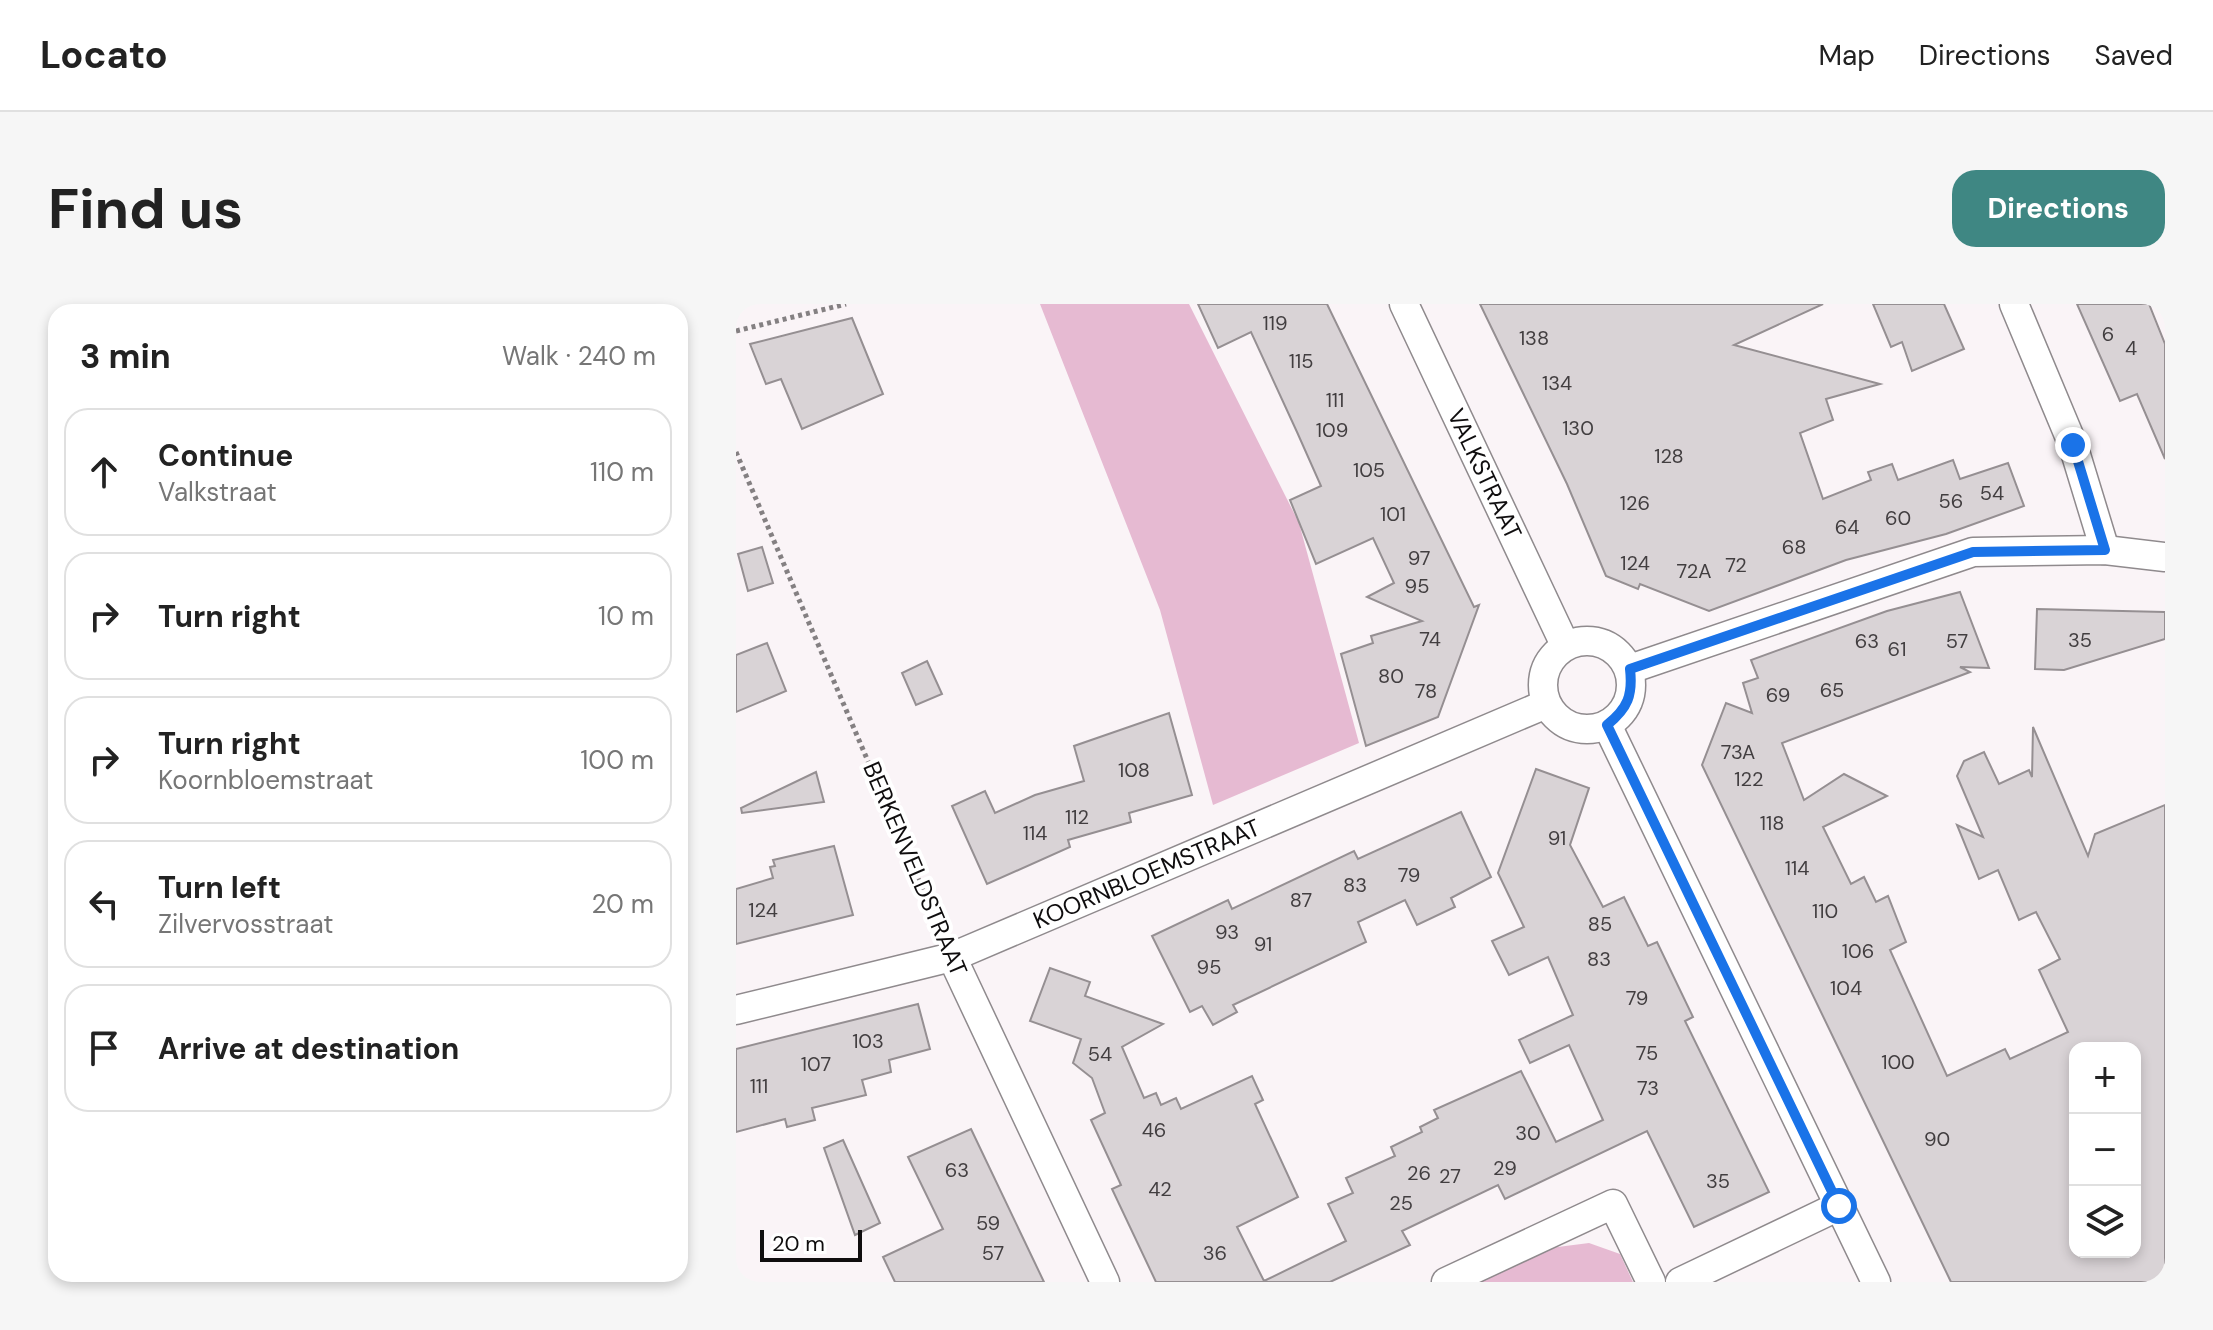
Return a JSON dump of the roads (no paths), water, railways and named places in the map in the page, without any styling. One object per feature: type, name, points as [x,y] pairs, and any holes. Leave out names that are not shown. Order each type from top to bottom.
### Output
[{"type":"street","name":"VALKSTRAAT","points":[[1404,304],[1565,645]]},
{"type":"street","points":[[2014,304],[2073,445],[2105,550]]},
{"type":"street","points":[[1630,669],[1973,552],[2105,550],[2165,557]]},
{"type":"street","points":[[1592,639],[1615,649],[1630,669],[1632,691],[1624,711],[1607,725],[1584,730],[1561,722],[1546,704],[1541,680],[1550,658],[1565,645],[1592,639]]},
{"type":"street","name":"KOORNBLOEMSTRAAT","points":[[736,1010],[952,957],[1546,704]]},
{"type":"street","points":[[1607,725],[1876,1282]]},
{"type":"street","name":"BERKENVELDSTRAAT","points":[[952,957],[1105,1282]]},
{"type":"street","points":[[1446,1282],[1613,1204],[1651,1282]]},
{"type":"street","points":[[1680,1282],[1839,1206]]}]
